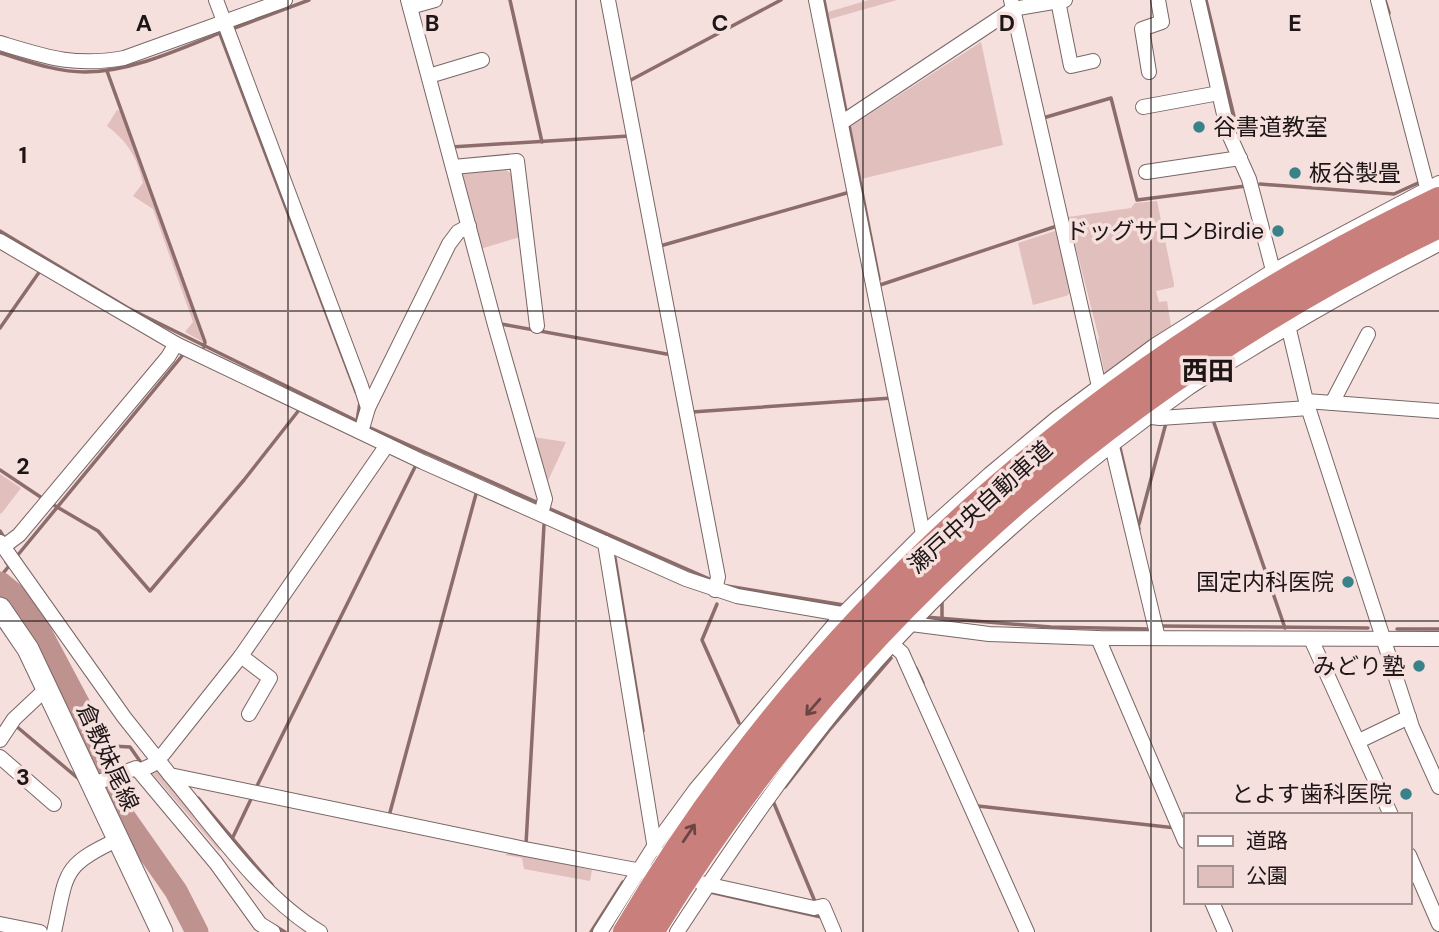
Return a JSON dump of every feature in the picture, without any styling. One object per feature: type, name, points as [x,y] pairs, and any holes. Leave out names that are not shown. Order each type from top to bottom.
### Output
[{"type":"highway","name":"瀬戸中央自動車道","points":[[626,932],[690,832],[736,767],[828,654],[876,602],[990,494],[1114,393],[1218,322],[1435,190]]},
{"type":"highway","name":"瀬戸中央自動車道","points":[[651,932],[754,780],[831,687],[896,615],[1003,512],[1127,411],[1198,361],[1272,314],[1341,275],[1439,225]]},
{"type":"highway","points":[[665,932],[713,844],[754,780]]},
{"type":"main road","name":"倉敷妹尾線","points":[[0,608],[24,642],[100,782],[117,841],[158,931]]},
{"type":"street","points":[[216,0],[364,422]]},
{"type":"street","points":[[0,44],[54,59],[93,62],[124,58],[285,0]]},
{"type":"street","points":[[435,0],[409,3],[543,508]]},
{"type":"street","points":[[608,0],[716,585]]},
{"type":"street","points":[[816,0],[896,397],[927,531]]},
{"type":"street","points":[[1149,72],[1142,29],[1162,22],[1158,0]]},
{"type":"street","points":[[1198,0],[1228,132],[1249,179],[1307,405],[1409,717],[1439,787]]},
{"type":"street","points":[[1378,0],[1435,190],[1439,215]]},
{"type":"street","points":[[841,123],[1015,9],[1061,1],[1071,66],[1093,61]]},
{"type":"street","points":[[1015,9],[1061,224],[1158,638]]},
{"type":"street","points":[[429,76],[482,60]]},
{"type":"street","points":[[1143,107],[1219,93]]},
{"type":"street","points":[[1146,172],[1240,159]]},
{"type":"street","points":[[453,167],[517,161],[537,326]]},
{"type":"street","points":[[600,932],[655,845],[715,766],[849,608],[990,474],[1099,385],[1154,346],[1273,271],[1435,190]]},
{"type":"street","points":[[364,422],[449,244],[458,232],[469,226]]},
{"type":"street","points":[[0,241],[176,344],[364,422],[387,445],[543,508],[605,543],[716,585],[849,608],[907,629],[1098,638],[1439,639]]},
{"type":"street","points":[[677,932],[769,795],[840,705],[941,594],[1045,500],[1189,388],[1351,289],[1439,244]]},
{"type":"street","points":[[1332,403],[1368,334]]},
{"type":"street","points":[[176,344],[119,417],[5,544],[124,717],[216,863],[260,925],[273,932]]},
{"type":"street","points":[[1151,417],[1332,403],[1439,411]]},
{"type":"street","points":[[100,782],[152,763],[241,656],[387,445]]},
{"type":"street","points":[[605,543],[655,845],[665,932]]},
{"type":"street","points":[[907,629],[902,653],[1027,932]]},
{"type":"street","points":[[1098,638],[1181,832]]},
{"type":"street","points":[[1311,639],[1390,813]]},
{"type":"street","points":[[241,656],[270,678],[249,714]]},
{"type":"street","points":[[0,740],[14,719],[47,688]]},
{"type":"street","points":[[1359,741],[1409,717]]},
{"type":"street","points":[[0,757],[54,804]]},
{"type":"street","points":[[152,763],[177,776],[637,872],[705,889],[816,908],[823,906],[834,932]]},
{"type":"street","points":[[177,776],[258,880],[284,906],[320,932]]},
{"type":"street","points":[[54,932],[67,876],[74,864],[89,852],[117,841]]},
{"type":"street","points":[[1411,860],[1439,924]]},
{"type":"street","points":[[1213,904],[1225,932]]},
{"type":"street","points":[[0,924],[40,932]]},
{"type":"green space","points":[[869,0],[897,0],[830,19],[828,12]]},
{"type":"green space","points":[[981,42],[1003,145],[861,179],[850,127]]},
{"type":"green space","points":[[117,110],[120,111],[203,342],[185,332],[193,322],[153,209],[133,196],[143,183],[138,165],[126,144],[107,126]]},
{"type":"green space","points":[[506,170],[513,175],[520,237],[480,249],[461,177],[465,172]]},
{"type":"green space","points":[[1157,201],[1174,287],[1156,291],[1159,302],[1167,301],[1171,326],[1105,374],[1099,338],[1068,217],[1131,208],[1135,203]]},
{"type":"green space","points":[[1058,230],[1073,291],[1066,296],[1033,305],[1018,243]]},
{"type":"green space","points":[[533,437],[566,442],[546,485]]},
{"type":"green space","points":[[0,474],[21,488],[1,514],[0,513]]},
{"type":"green space","points":[[158,772],[165,776],[226,844],[219,851],[152,773]]},
{"type":"green space","points":[[510,852],[592,870],[590,881],[524,869],[522,858],[505,855]]},
{"type":"waterway","points":[[232,29],[309,0]]},
{"type":"waterway","points":[[510,0],[542,142]]},
{"type":"waterway","points":[[629,81],[781,0]]},
{"type":"waterway","points":[[824,0],[846,111]]},
{"type":"waterway","points":[[1206,0],[1237,129]]},
{"type":"waterway","points":[[1385,0],[1389,13]]},
{"type":"waterway","points":[[0,53],[63,70],[102,71],[154,59],[220,33]]},
{"type":"waterway","points":[[220,34],[356,392]]},
{"type":"waterway","points":[[107,71],[205,342],[204,347]]},
{"type":"waterway","points":[[1043,118],[1111,98],[1137,200],[1246,186]]},
{"type":"waterway","points":[[849,125],[879,279]]},
{"type":"waterway","points":[[451,147],[629,136]]},
{"type":"waterway","points":[[1260,184],[1394,194],[1418,183]]},
{"type":"waterway","points":[[660,246],[850,192]]},
{"type":"waterway","points":[[880,285],[1057,226]]},
{"type":"waterway","points":[[0,231],[128,308],[359,422]]},
{"type":"waterway","points":[[0,328],[40,271]]},
{"type":"waterway","points":[[501,324],[672,355]]},
{"type":"waterway","points":[[17,556],[182,356]]},
{"type":"waterway","points":[[692,412],[892,398]]},
{"type":"waterway","points":[[357,421],[360,402]]},
{"type":"waterway","points":[[52,504],[98,531],[150,591],[299,410]]},
{"type":"waterway","points":[[1213,420],[1285,628]]},
{"type":"waterway","points":[[1139,524],[1166,423]]},
{"type":"waterway","points":[[366,426],[541,504]]},
{"type":"waterway","points":[[1120,448],[1139,529]]},
{"type":"waterway","points":[[255,790],[415,467]]},
{"type":"waterway","points":[[0,470],[45,500]]},
{"type":"waterway","points":[[389,816],[476,494]]},
{"type":"waterway","points":[[548,508],[714,581]]},
{"type":"waterway","points":[[526,844],[544,525]]},
{"type":"waterway","points":[[0,531],[5,539]]},
{"type":"waterway","points":[[615,558],[643,731]]},
{"type":"waterway","points":[[0,577],[9,566],[6,562]]},
{"type":"waterway","points":[[0,583],[17,597],[37,626],[88,722],[103,787],[176,891],[197,932]]},
{"type":"waterway","points":[[727,586],[844,605]]},
{"type":"waterway","points":[[942,599],[942,617]]},
{"type":"waterway","points":[[717,604],[702,640],[739,723]]},
{"type":"waterway","points":[[925,617],[1051,627],[1149,629]]},
{"type":"waterway","points":[[1160,626],[1368,628]]},
{"type":"waterway","points":[[1397,629],[1439,629]]},
{"type":"waterway","points":[[785,787],[891,658]]},
{"type":"waterway","points":[[916,668],[923,683]]},
{"type":"waterway","points":[[16,726],[80,780]]},
{"type":"waterway","points":[[93,745],[130,747],[142,764]]},
{"type":"waterway","points":[[232,839],[252,797]]},
{"type":"waterway","points":[[198,798],[272,885]]},
{"type":"waterway","points":[[773,801],[816,904]]},
{"type":"waterway","points":[[978,806],[1176,828]]},
{"type":"waterway","points":[[591,932],[623,882]]},
{"type":"waterway","points":[[710,892],[821,917]]},
{"type":"waterway","points":[[275,926],[285,932]]},
{"type":"place","name":"谷書道教室","points":[[1199,127]]},
{"type":"place","name":"板谷製畳","points":[[1295,173]]},
{"type":"place","name":"ドッグサロンBirdie","points":[[1278,231]]},
{"type":"place","name":"国定内科医院","points":[[1348,582]]},
{"type":"place","name":"みどり塾","points":[[1419,666]]},
{"type":"place","name":"とよす歯科医院","points":[[1406,794]]},
{"type":"district","name":"西田","points":[[1208,371]]}]
